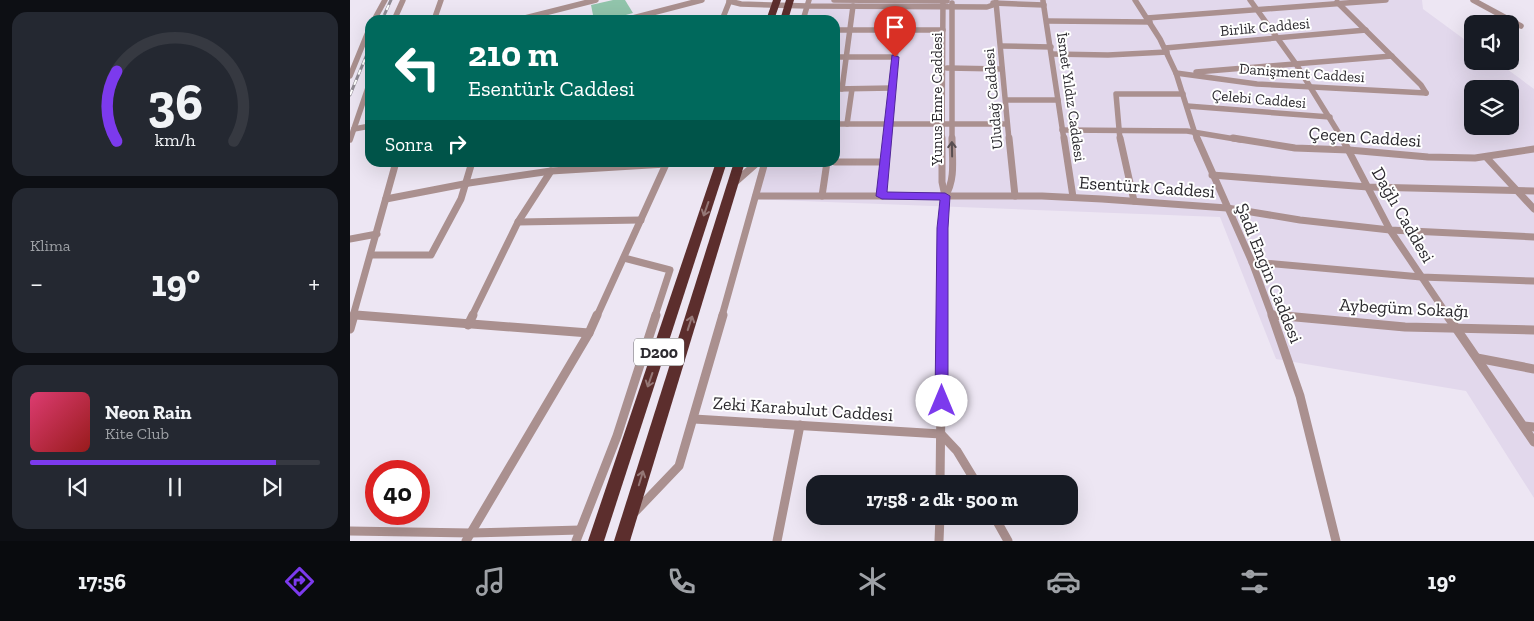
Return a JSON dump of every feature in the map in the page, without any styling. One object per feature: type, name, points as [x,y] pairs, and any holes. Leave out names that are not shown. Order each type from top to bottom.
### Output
[{"type":"highway","points":[[772,15],[776,3]]},
{"type":"highway","points":[[785,15],[789,3]]},
{"type":"highway","name":"D200","points":[[596,541],[720,167]]},
{"type":"highway","name":"D200","points":[[622,541],[738,167]]},
{"type":"street","points":[[377,15],[385,0]]},
{"type":"street","points":[[396,15],[403,0]]},
{"type":"street","points":[[436,15],[441,0]]},
{"type":"street","points":[[536,15],[596,0]]},
{"type":"street","points":[[652,15],[702,0]]},
{"type":"street","points":[[729,1],[737,0]]},
{"type":"street","points":[[834,0],[952,3],[987,7],[996,2],[1044,2]]},
{"type":"street","name":"Şadi Engin Caddesi","points":[[1135,0],[1149,20],[1176,72],[1194,132],[1252,262],[1272,315],[1300,396],[1336,541]]},
{"type":"street","name":"Dağlı Caddesi","points":[[1250,0],[1296,64],[1330,117],[1390,230],[1534,442]]},
{"type":"street","points":[[1292,0],[1298,6]]},
{"type":"street","points":[[1047,22],[1149,20],[1337,2],[1386,0]]},
{"type":"street","points":[[1473,0],[1521,26]]},
{"type":"street","points":[[729,1],[741,4],[808,3],[853,6],[887,2]]},
{"type":"street","points":[[724,15],[729,1]]},
{"type":"street","name":"Uludağ Caddesi","points":[[996,2],[1007,124],[1016,196]]},
{"type":"street","name":"İsmet Yıldız Caddesi","points":[[1044,2],[1073,197]]},
{"type":"street","points":[[1337,2],[1392,56]]},
{"type":"street","points":[[804,15],[808,3]]},
{"type":"street","name":"Yunus Emre Caddesi","points":[[940,475],[942,228],[945,196],[942,182],[943,3]]},
{"type":"street","name":"Yunus Emre Caddesi","points":[[945,196],[950,190],[952,178],[952,3]]},
{"type":"street","points":[[840,81],[846,57],[853,6]]},
{"type":"street","points":[[840,30],[943,30]]},
{"type":"street","points":[[882,196],[898,30]]},
{"type":"street","name":"Birlik Caddesi","points":[[1052,54],[1108,55],[1366,30]]},
{"type":"street","points":[[350,76],[365,39]]},
{"type":"street","points":[[1001,46],[1052,46]]},
{"type":"street","points":[[1176,72],[1214,71],[1392,56]]},
{"type":"street","name":"Danişment Caddesi","points":[[1176,72],[1251,84],[1426,93],[1421,85],[1392,56]]},
{"type":"street","points":[[840,57],[895,57]]},
{"type":"street","points":[[943,68],[1002,69]]},
{"type":"street","points":[[840,89],[892,88]]},
{"type":"street","points":[[847,124],[852,89]]},
{"type":"street","points":[[1134,201],[1118,131],[1116,94],[1183,94]]},
{"type":"street","points":[[350,140],[365,97]]},
{"type":"street","points":[[1006,100],[1058,100]]},
{"type":"street","name":"Çelebi Caddesi","points":[[1186,106],[1330,117]]},
{"type":"street","points":[[840,124],[1007,124]]},
{"type":"street","points":[[354,129],[365,127]]},
{"type":"street","name":"Çeçen Caddesi","points":[[1062,130],[1194,132],[1295,148],[1428,156],[1486,157],[1534,150]]},
{"type":"street","points":[[1486,157],[1534,208]]},
{"type":"street","points":[[840,162],[885,162]]},
{"type":"street","points":[[350,329],[395,167]]},
{"type":"street","points":[[371,255],[431,255],[455,213],[469,183],[471,167]]},
{"type":"street","points":[[386,199],[469,183],[586,167]]},
{"type":"street","points":[[468,537],[590,333],[665,167]]},
{"type":"street","points":[[733,184],[752,167]]},
{"type":"street","points":[[628,519],[664,484],[679,466],[764,167]]},
{"type":"street","points":[[822,196],[827,167]]},
{"type":"street","points":[[468,325],[518,222],[551,171]]},
{"type":"street","points":[[1212,175],[1368,187],[1534,191]]},
{"type":"street","name":"Esentürk Caddesi","points":[[756,196],[1073,197],[1227,208],[1300,220],[1390,230],[1534,237]]},
{"type":"street","points":[[518,222],[641,220]]},
{"type":"street","points":[[350,239],[377,234]]},
{"type":"street","points":[[576,541],[617,436],[670,270],[624,258]]},
{"type":"street","points":[[1252,262],[1421,278],[1534,281]]},
{"type":"street","points":[[354,315],[590,333]]},
{"type":"street","name":"Aybegüm Sokağı","points":[[1272,315],[1405,327],[1534,330]]},
{"type":"street","points":[[1477,358],[1534,369]]},
{"type":"street","name":"Zeki Karabulut Caddesi","points":[[694,418],[941,434]]},
{"type":"street","points":[[776,541],[800,425]]},
{"type":"street","points":[[1524,426],[1534,428]]},
{"type":"street","points":[[941,434],[952,443],[962,456],[972,475]]},
{"type":"street","points":[[940,525],[940,541]]},
{"type":"street","points":[[999,525],[1008,541]]},
{"type":"street","points":[[350,531],[468,537],[580,530]]},
{"type":"shaded area","points":[[806,0],[1422,0],[1423,9],[1464,39],[1464,70],[1508,70],[1534,89],[1534,498],[1466,391],[1276,359],[1220,217],[751,199],[760,167],[840,167],[840,15],[802,15]]},
{"type":"green space","points":[[613,0],[625,0],[633,13],[626,15],[593,15],[591,5]]},
{"type":"railway","points":[[384,15],[391,0]]},
{"type":"railway","points":[[350,95],[365,59]]},
{"type":"route","points":[[895,57],[882,196],[945,196],[942,228],[942,401]]}]
